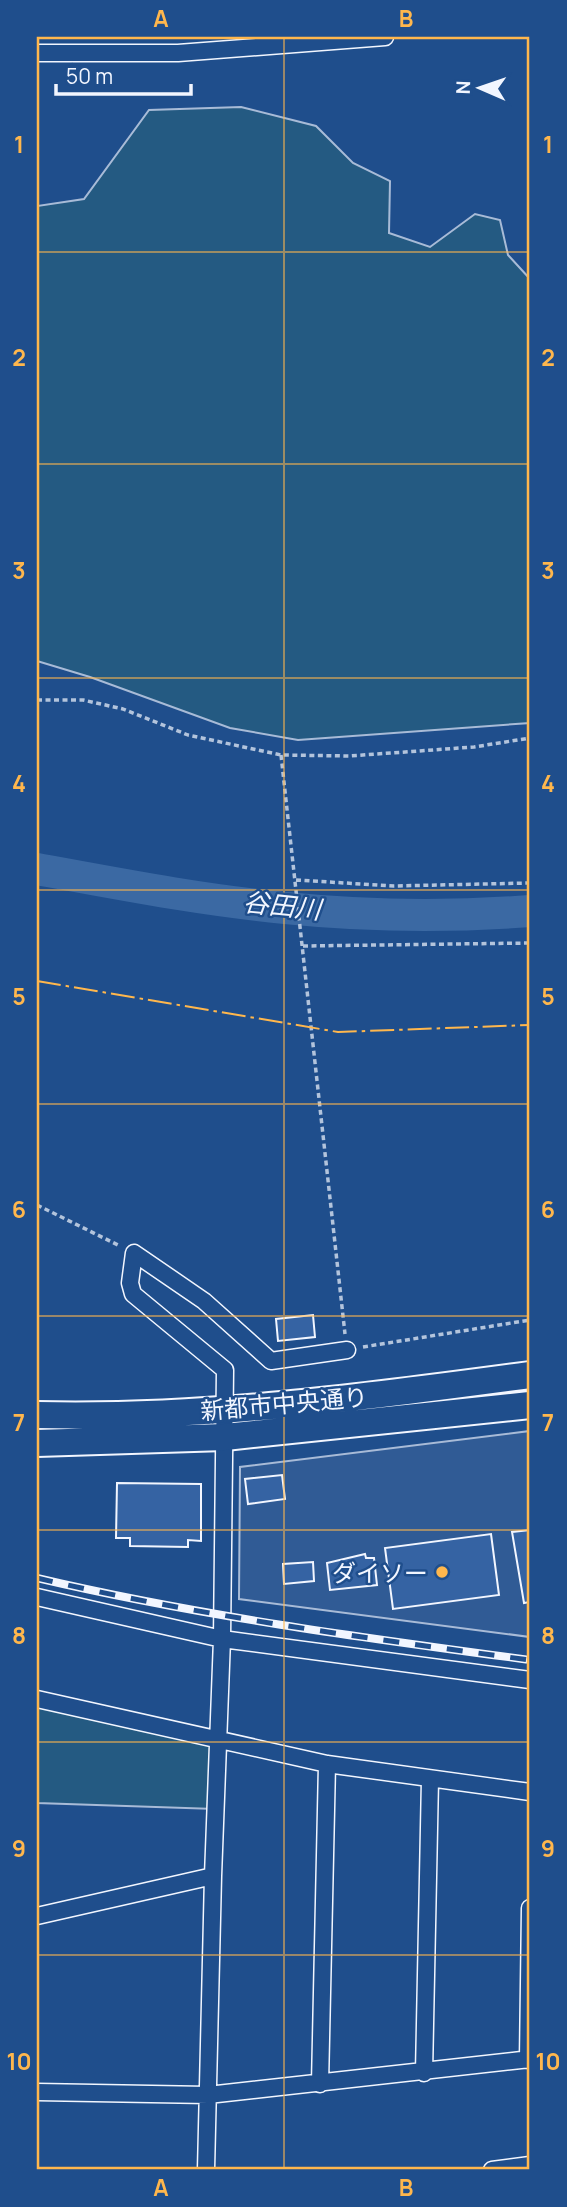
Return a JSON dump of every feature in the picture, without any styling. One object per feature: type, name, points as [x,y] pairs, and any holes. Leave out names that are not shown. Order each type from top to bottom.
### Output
[{"type":"main road","name":"新都市中央通り","points":[[37,1415],[97,1417],[225,1410],[530,1375]]},
{"type":"main road","name":"新都市中央通り","points":[[37,1443],[225,1437],[530,1405]]},
{"type":"street","points":[[37,53],[177,53],[385,37]]},
{"type":"street","points":[[206,2170],[212,1876],[222,1639],[225,1370],[133,1294],[130,1283],[134,1253],[204,1301],[271,1361],[347,1350]]},
{"type":"street","points":[[37,1597],[222,1639],[530,1680]]},
{"type":"street","points":[[37,1699],[327,1764],[530,1792]]},
{"type":"street","points":[[320,2084],[327,1764]]},
{"type":"street","points":[[425,2073],[430,1779]]},
{"type":"street","points":[[37,1916],[212,1876]]},
{"type":"street","points":[[37,2092],[208,2095],[529,2060],[530,1908]]},
{"type":"street","points":[[492,2170],[530,2165]]},
{"type":"path","points":[[37,700],[83,700],[124,709],[188,735],[281,755],[349,756],[474,747],[530,738]]},
{"type":"path","points":[[281,755],[347,1350],[530,1320]]},
{"type":"path","points":[[297,883],[394,886],[530,883]]},
{"type":"path","points":[[303,944],[530,943]]},
{"type":"path","points":[[37,1205],[134,1253]]},
{"type":"shaded area","points":[[241,107],[316,126],[353,163],[390,181],[389,233],[430,247],[475,214],[500,220],[508,255],[530,279],[530,723],[298,740],[230,728],[90,677],[37,661],[37,206],[84,199],[149,110]]},
{"type":"shaded area","points":[[530,1431],[530,1637],[239,1599],[240,1467]]},
{"type":"shaded area","points":[[37,1699],[218,1739],[215,1809],[37,1803]]},
{"type":"building","points":[[313,1315],[315,1337],[278,1341],[276,1319]]},
{"type":"building","points":[[282,1475],[285,1499],[248,1504],[245,1479]]},
{"type":"building","points":[[117,1483],[201,1484],[201,1541],[188,1540],[188,1547],[130,1546],[130,1538],[116,1538]]},
{"type":"building","points":[[530,1530],[530,1602],[524,1603],[512,1532]]},
{"type":"building","name":"ダイソー","points":[[491,1534],[499,1595],[393,1609],[385,1548]]},
{"type":"building","points":[[365,1554],[366,1558],[374,1558],[377,1585],[330,1590],[327,1563]]},
{"type":"building","points":[[313,1562],[314,1581],[284,1584],[283,1564]]},
{"type":"waterway","name":"谷田川","points":[[37,869],[191,896],[315,911],[408,915],[530,911]]},
{"type":"railway","points":[[37,1578],[221,1615],[530,1660]]},
{"type":"power","points":[[37,981],[338,1032],[530,1025]]},
{"type":"place","name":"ダイソー","points":[[442,1572]]}]
